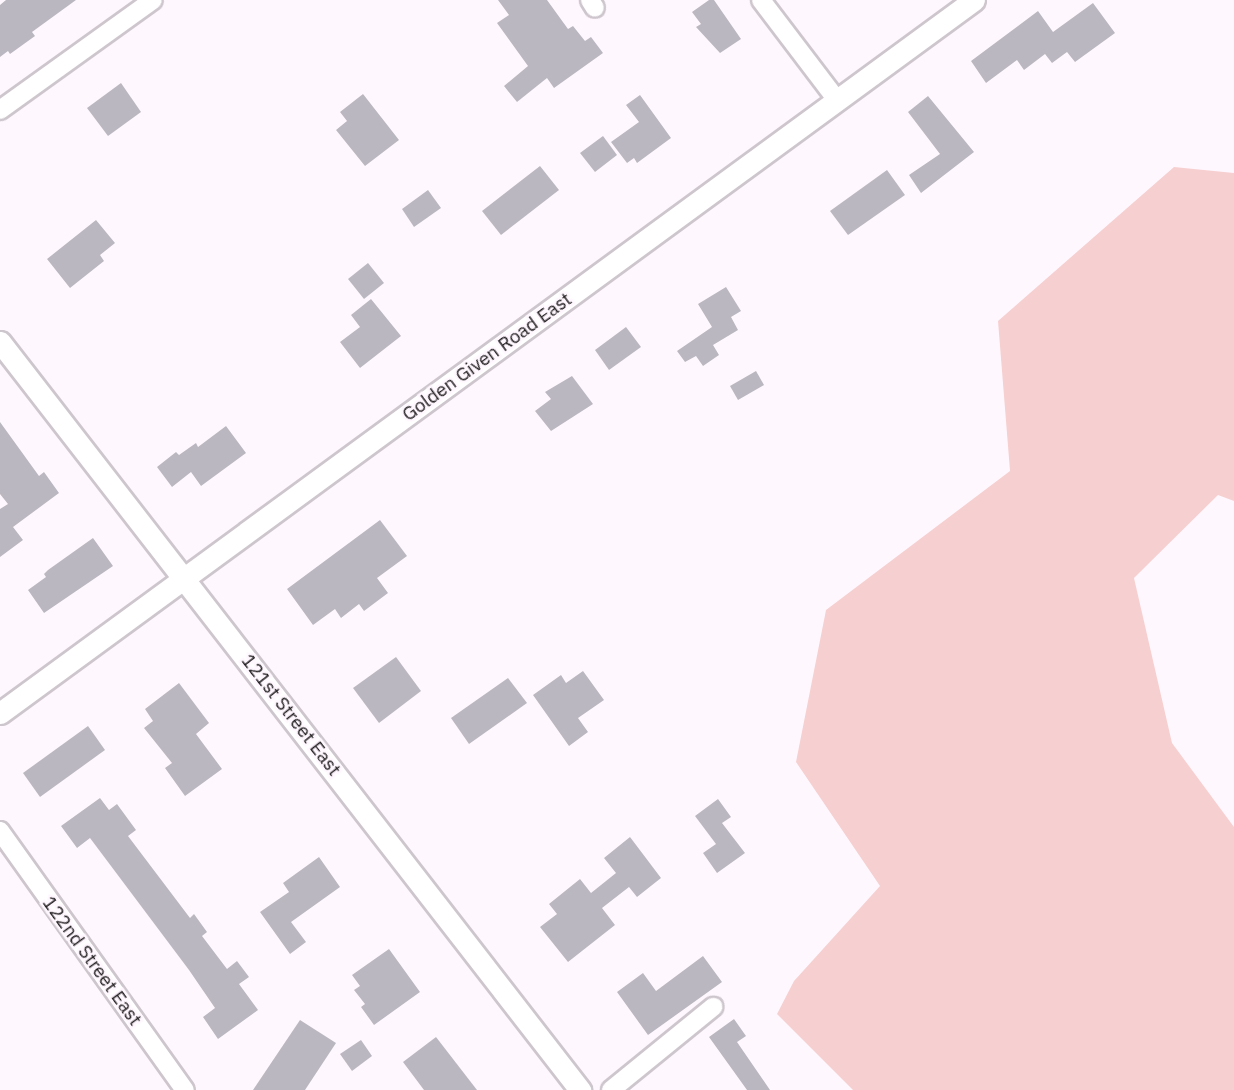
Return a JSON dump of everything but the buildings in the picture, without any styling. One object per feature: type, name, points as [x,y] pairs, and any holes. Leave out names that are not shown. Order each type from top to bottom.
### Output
[{"type":"street","points":[[0,110],[153,0]]},
{"type":"street","points":[[761,0],[837,100]]},
{"type":"street","name":"Golden Given Road East","points":[[0,713],[974,0]]},
{"type":"street","name":"121st Street East","points":[[0,342],[580,1090]]},
{"type":"street","name":"122nd Street East","points":[[0,831],[185,1090]]},
{"type":"street","points":[[611,1090],[713,1007]]},
{"type":"shaded area","points":[[1174,167],[1234,173],[1234,501],[1218,495],[1134,578],[1172,743],[1234,827],[1234,1090],[853,1090],[777,1014],[794,981],[880,886],[796,762],[826,610],[1010,471],[998,321]]}]
